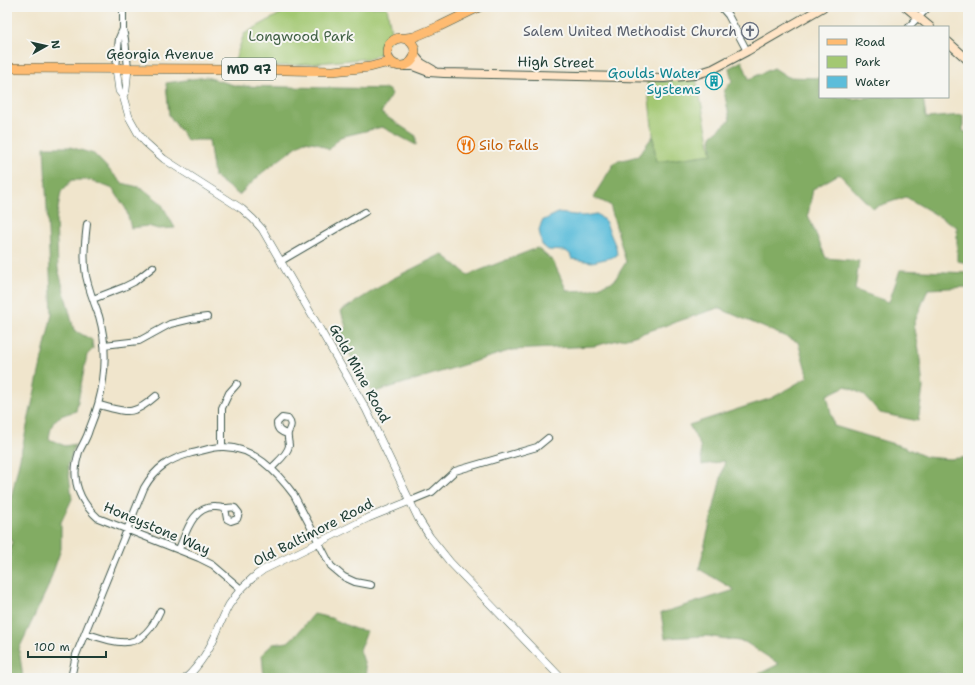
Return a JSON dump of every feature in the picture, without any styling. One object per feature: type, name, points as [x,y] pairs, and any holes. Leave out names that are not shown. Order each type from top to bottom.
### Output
[{"type":"main road","name":"MD 97","points":[[387,54],[388,46],[394,40],[398,38],[414,37],[479,7]]},
{"type":"main road","name":"High Street","points":[[405,66],[413,66],[429,72],[438,73],[679,77],[694,75],[707,72],[747,51],[823,7]]},
{"type":"main road","points":[[906,7],[929,26]]},
{"type":"main road","name":"MD 97","points":[[395,65],[405,66],[411,62],[422,39],[440,26]]},
{"type":"main road","points":[[406,38],[413,43],[415,51]]},
{"type":"main road","points":[[949,43],[968,60]]},
{"type":"main road","name":"High Street","points":[[415,51],[422,64],[438,73]]},
{"type":"main road","points":[[387,54],[395,65]]},
{"type":"main road","name":"Georgia Avenue","points":[[361,68],[387,54]]},
{"type":"main road","name":"Georgia Avenue","points":[[7,68],[333,71],[361,68],[385,63],[395,65]]},
{"type":"street","name":"Gold Mine Road","points":[[123,7],[123,29],[128,68],[126,90],[123,96]]},
{"type":"street","points":[[721,7],[728,16],[747,51]]},
{"type":"street","points":[[910,26],[928,7]]},
{"type":"street","name":"Gold Mine Road","points":[[123,29],[119,38],[116,68],[119,91],[123,96],[131,120],[145,142],[164,159],[248,214],[262,229],[372,419],[424,528],[442,553],[561,678]]},
{"type":"street","points":[[281,261],[365,212]]},
{"type":"street","name":"Honeystone Way","points":[[87,224],[84,260],[86,275],[99,318],[104,345],[103,377],[98,405],[89,432],[79,452],[76,467],[79,494],[88,509],[98,518],[213,565],[242,590]]},
{"type":"street","points":[[93,299],[124,288],[153,267]]},
{"type":"street","points":[[104,345],[139,341],[170,324],[207,317]]},
{"type":"street","points":[[222,447],[222,408],[229,392],[237,384]]},
{"type":"street","points":[[98,405],[124,411],[132,411],[140,409],[156,396]]},
{"type":"street","points":[[271,469],[285,455],[289,446],[287,434]]},
{"type":"street","points":[[410,501],[432,492],[455,471],[537,447],[548,438]]},
{"type":"street","points":[[71,678],[76,655],[144,488],[150,477],[158,468],[168,461],[178,457],[222,447],[236,448],[258,458],[287,485],[294,495],[331,566],[344,577],[355,582],[371,585]]},
{"type":"street","name":"Old Baltimore Road","points":[[186,678],[193,672],[206,655],[229,606],[248,582],[263,570],[368,518],[410,501]]},
{"type":"street","points":[[179,550],[190,522],[198,513],[207,508],[216,506],[225,508]]},
{"type":"street","points":[[85,633],[115,642],[135,641],[149,632],[160,611]]},
{"type":"green space","name":"Longwood Park","points":[[290,7],[387,7],[392,37],[381,53],[372,58],[286,66],[233,65],[244,34]]},
{"type":"green space","points":[[742,61],[749,79],[774,68],[788,77],[819,78],[819,98],[923,98],[926,118],[963,115],[963,131],[968,133],[968,263],[957,261],[957,227],[906,197],[872,208],[839,174],[813,189],[808,215],[826,258],[859,261],[855,290],[889,302],[900,270],[968,273],[968,287],[928,289],[914,324],[919,350],[923,388],[918,421],[880,413],[864,395],[846,386],[827,395],[834,426],[904,447],[926,457],[950,459],[968,457],[968,678],[953,678],[939,673],[917,678],[751,678],[779,664],[745,642],[707,636],[665,638],[661,613],[735,590],[699,569],[725,461],[702,465],[700,445],[689,425],[772,398],[808,377],[798,342],[718,308],[634,336],[594,346],[512,350],[372,393],[338,334],[346,327],[341,311],[392,279],[442,254],[468,275],[537,248],[553,261],[567,291],[590,290],[614,281],[626,262],[610,205],[593,197],[615,162],[638,156],[653,136],[656,162],[712,154],[711,136],[730,120],[724,91],[732,81],[729,68]]},
{"type":"green space","points":[[206,77],[237,86],[387,89],[392,93],[381,113],[416,136],[416,145],[382,127],[340,137],[329,150],[317,143],[304,141],[263,172],[239,195],[214,176],[209,140],[187,140],[169,115],[166,83]]},
{"type":"green space","points":[[696,78],[712,155],[656,162],[647,81],[671,81]]},
{"type":"green space","points":[[44,147],[70,147],[94,154],[122,183],[142,188],[161,203],[175,228],[158,229],[148,226],[131,228],[126,209],[113,189],[90,180],[72,180],[61,192],[56,220],[58,268],[74,330],[92,340],[93,349],[87,355],[76,411],[56,419],[50,432],[49,439],[65,446],[75,444],[68,466],[72,499],[61,522],[61,549],[48,587],[19,649],[23,678],[7,678],[7,576],[12,541],[7,536],[7,516],[52,314]]},
{"type":"green space","points":[[314,614],[331,618],[355,629],[367,631],[360,650],[368,678],[264,678],[262,654],[273,644],[288,642]]},
{"type":"water","points":[[558,213],[583,216],[597,214],[605,221],[616,247],[617,255],[592,262],[572,259],[570,254],[566,251],[548,250],[542,245],[539,230],[542,221]]},
{"type":"place","name":"Salem United Methodist Church","points":[[750,31]]},
{"type":"place","name":"Goulds Water Systems","points":[[714,81]]},
{"type":"place","name":"Silo Falls","points":[[466,145]]}]
